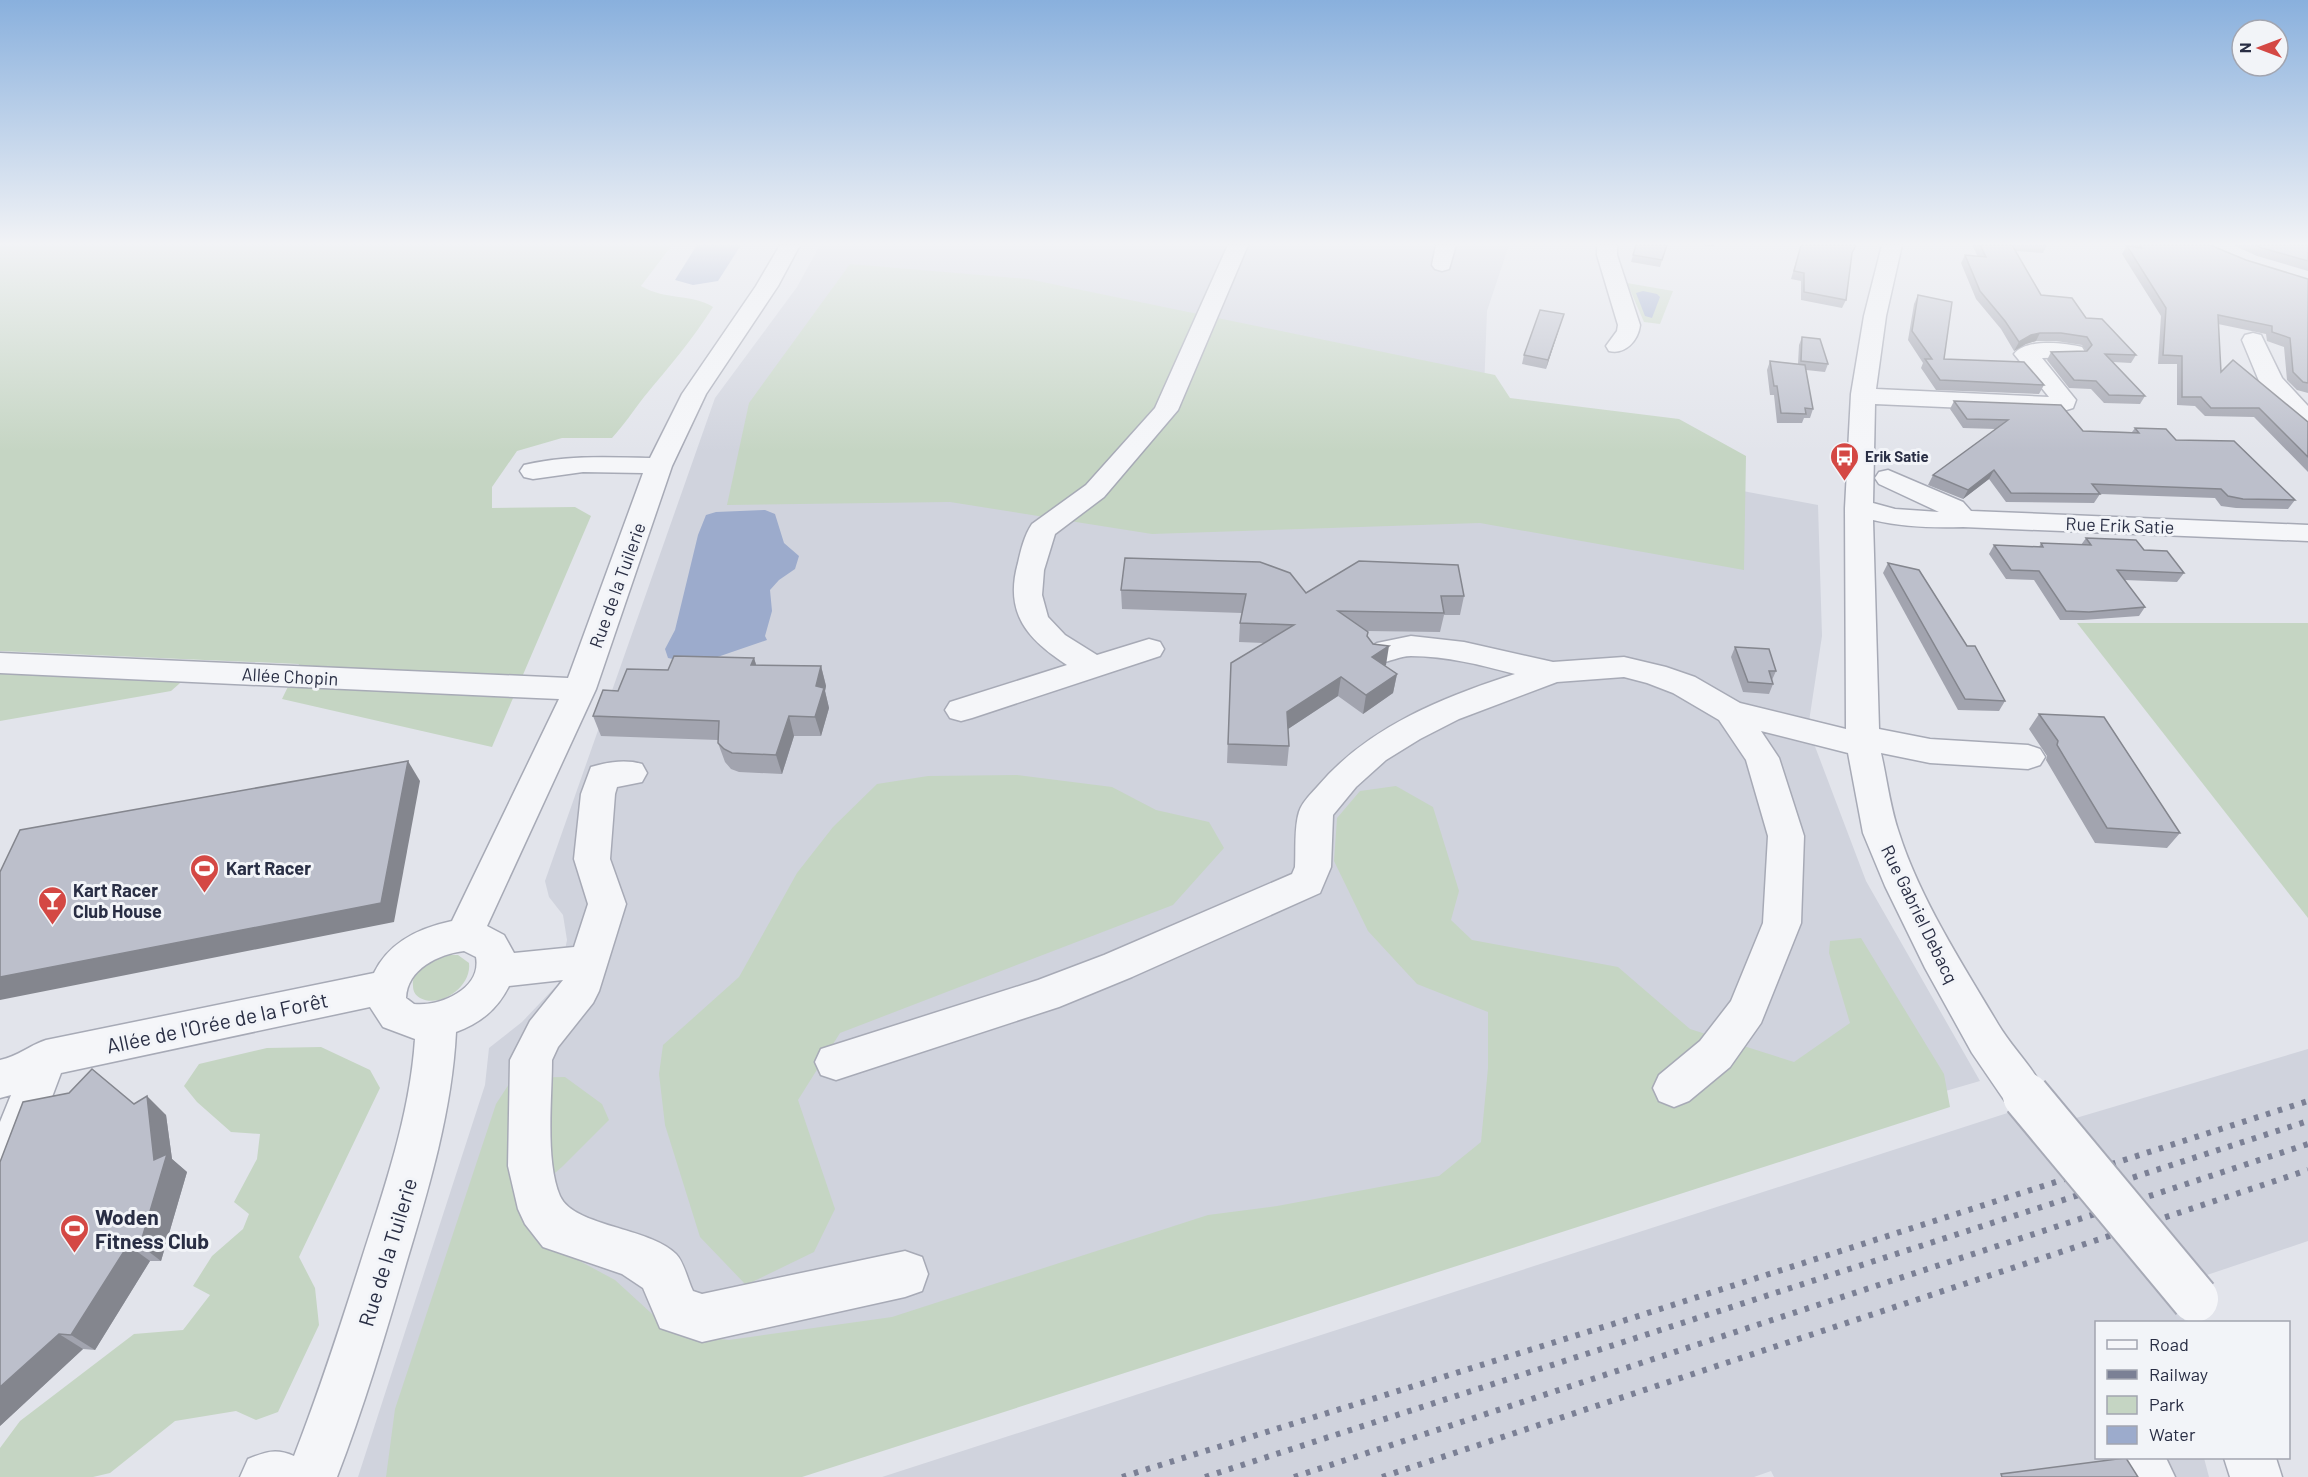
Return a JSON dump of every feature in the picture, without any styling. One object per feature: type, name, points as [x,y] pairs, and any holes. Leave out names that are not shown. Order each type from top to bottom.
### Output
[{"type":"street","name":"Rue de la Tuilerie","points":[[464,935],[580,689],[659,466],[694,394],[748,314]]},
{"type":"street","points":[[1092,666],[1054,642],[1034,620],[1027,595],[1036,547],[1042,530],[1095,491],[1166,410],[1208,314]]},
{"type":"street","points":[[1617,346],[1628,332],[1629,325],[1626,314]]},
{"type":"street","name":"Rue Gabriel Debacq","points":[[1875,314],[1863,394],[1859,517],[1863,741],[1881,833],[1903,886],[1939,957],[1986,1040],[2026,1096],[2202,1311]]},
{"type":"street","points":[[2253,340],[2271,381],[2308,420]]},
{"type":"street","points":[[1863,394],[1882,398],[2060,405],[2064,403],[2064,400],[2026,354],[2031,351],[2074,352]]},
{"type":"street","points":[[533,471],[583,464],[659,466]]},
{"type":"street","points":[[1888,478],[1953,508],[1963,519]]},
{"type":"street","name":"Rue Erik Satie","points":[[1859,517],[1879,528],[1926,524],[1932,520],[1963,519],[2308,533]]},
{"type":"street","points":[[1380,654],[1393,648],[1411,646],[1448,650],[1554,672]]},
{"type":"street","points":[[961,710],[1149,649]]},
{"type":"street","points":[[1448,650],[1456,674],[1473,700]]},
{"type":"street","name":"Allée Chopin","points":[[0,663],[580,689]]},
{"type":"street","points":[[836,1062],[1045,995],[1118,966],[1307,883],[1313,867],[1316,812],[1344,778],[1374,752],[1408,731],[1473,700],[1554,672],[1624,667],[1655,674],[1684,685],[1730,712],[1805,732],[1930,751],[2028,757]]},
{"type":"street","points":[[1674,1088],[1715,1054],[1746,1011],[1782,922],[1786,836],[1762,758],[1730,712]]},
{"type":"street","points":[[1762,758],[1767,741],[1777,735],[1805,732]]},
{"type":"street","points":[[630,773],[603,776],[598,794],[592,859],[607,904],[579,991],[544,1034],[531,1060],[530,1166],[541,1209],[560,1231],[633,1255],[660,1271],[677,1311],[702,1318],[905,1274]]},
{"type":"street","points":[[464,935],[477,937],[488,942],[498,960],[497,971],[492,984],[475,1002],[453,1016],[436,1021],[418,1023],[403,1019],[392,1011],[387,1000],[387,987],[393,974],[417,950],[432,942],[464,935]]},
{"type":"street","points":[[497,971],[590,961]]},
{"type":"street","name":"Allée de l'Orée de la Forêt","points":[[0,1079],[28,1073],[46,1058],[387,987]]},
{"type":"street","name":"Rue de la Tuilerie","points":[[292,1476],[340,1403],[414,1164],[434,1058],[436,1021]]},
{"type":"street","name":"Allée de l'Orée de la Forêt","points":[[0,1060],[35,1052],[46,1058]]},
{"type":"street","points":[[0,1178],[46,1058]]},
{"type":"street","points":[[2250,1459],[2256,1477]]},
{"type":"shaded area","points":[[777,314],[1487,314],[1482,442],[1818,505],[1822,636],[1808,728],[1866,881],[1980,1081],[619,1477],[358,1477],[485,1085],[489,1048],[522,1022],[558,984],[567,940],[563,915],[549,897],[545,881],[715,398]]},
{"type":"shaded area","points":[[2308,1049],[2308,1241],[2204,1276],[2176,1288],[2185,1321],[2095,1321],[2095,1459],[2204,1459],[2209,1477],[1774,1477],[1771,1471],[1754,1477],[882,1477],[2026,1107],[2019,1088],[2076,1118]]},
{"type":"green space","points":[[0,314],[708,314],[689,342],[612,438],[562,438],[517,451],[492,487],[492,508],[575,507],[591,516],[492,747],[282,699],[299,664],[0,651]]},
{"type":"green space","points":[[814,314],[1198,314],[1495,375],[1510,398],[1679,419],[1746,456],[1744,570],[1480,523],[1152,534],[950,502],[727,505],[749,403]]},
{"type":"green space","points":[[1640,314],[1664,314],[1660,324],[1644,322]]},
{"type":"green space","points":[[2077,623],[2308,623],[2308,918]]},
{"type":"green space","points":[[0,668],[188,676],[171,691],[0,721]]},
{"type":"green space","points":[[1017,775],[1112,787],[1156,810],[1209,822],[1224,848],[1173,905],[840,1033],[798,1100],[835,1209],[814,1252],[746,1285],[700,1237],[665,1125],[659,1074],[663,1045],[739,977],[797,873],[833,827],[877,784],[928,776]]},
{"type":"green space","points":[[1396,786],[1433,807],[1459,891],[1451,920],[1472,940],[1618,967],[1690,1029],[1794,1062],[1850,1023],[1829,953],[1830,941],[1861,938],[1944,1074],[1950,1107],[802,1477],[386,1477],[395,1409],[496,1104],[513,1078],[565,1077],[602,1104],[609,1120],[563,1166],[523,1201],[535,1237],[615,1280],[674,1334],[729,1340],[892,1317],[1208,1215],[1277,1206],[1439,1176],[1481,1142],[1488,1068],[1488,1012],[1417,984],[1368,931],[1334,861],[1337,818],[1360,791]]},
{"type":"green space","points":[[458,955],[469,963],[466,980],[446,998],[428,1001],[418,997],[413,988],[416,974],[431,961]]},
{"type":"green space","points":[[321,1047],[370,1070],[380,1088],[299,1257],[315,1288],[319,1325],[278,1412],[256,1420],[236,1411],[175,1421],[110,1473],[93,1477],[0,1477],[0,1448],[20,1421],[134,1334],[183,1330],[210,1295],[193,1286],[212,1256],[243,1229],[249,1214],[234,1202],[257,1159],[260,1134],[231,1132],[197,1102],[184,1086],[199,1064],[267,1048]]},
{"type":"water","points":[[1644,314],[1654,314],[1652,318]]},
{"type":"water","points":[[765,510],[775,514],[784,543],[799,556],[795,569],[779,580],[770,590],[772,611],[765,636],[767,640],[697,664],[668,658],[665,649],[675,630],[698,535],[706,515],[716,512]]},
{"type":"building","points":[[1539,314],[1564,314],[1548,360],[1524,355]]},
{"type":"building","points":[[1915,314],[1950,314],[1944,359],[2024,362],[2044,385],[1940,380],[1925,359],[1932,359],[1912,331]]},
{"type":"building","points":[[1999,314],[2083,314],[2086,318],[2102,319],[2136,355],[2105,354],[2145,396],[2109,395],[2096,381],[2074,380],[2051,352],[2087,351],[2092,345],[2087,337],[2040,333],[2019,342]]},
{"type":"building","points":[[2166,314],[2308,314],[2308,383],[2303,382],[2293,372],[2290,338],[2272,332],[2272,326],[2218,315],[2221,372],[2233,360],[2308,422],[2308,457],[2259,408],[2211,408],[2201,397],[2182,397],[2182,356],[2163,355]]},
{"type":"building","points":[[1802,337],[1820,339],[1828,364],[1801,361]]},
{"type":"building","points":[[1770,361],[1805,365],[1813,409],[1805,408],[1806,414],[1781,413]]},
{"type":"building","points":[[1954,401],[2061,405],[2083,431],[2139,433],[2135,428],[2166,429],[2176,440],[2234,441],[2295,500],[2243,499],[2228,496],[2221,489],[2092,484],[2100,494],[2011,493],[1994,470],[1968,490],[1933,475],[2008,420],[1967,419]]},
{"type":"building","points":[[2086,538],[2136,540],[2144,550],[2167,551],[2184,573],[2117,570],[2145,607],[2089,612],[2066,611],[2039,571],[2011,570],[1994,545],[2043,547],[2041,543],[2091,545]]},
{"type":"building","points":[[1125,558],[1260,562],[1290,573],[1306,593],[1359,561],[1458,565],[1464,596],[1441,596],[1444,613],[1338,611],[1368,632],[1367,636],[1373,644],[1389,646],[1372,657],[1397,674],[1366,695],[1341,677],[1287,712],[1289,746],[1228,744],[1231,663],[1294,625],[1240,623],[1246,594],[1121,590]]},
{"type":"building","points":[[1888,563],[1919,570],[1967,646],[1975,646],[2005,701],[1965,699]]},
{"type":"building","points":[[1735,647],[1769,649],[1776,671],[1769,671],[1773,684],[1748,682]]},
{"type":"building","points":[[674,656],[754,658],[751,665],[821,666],[816,686],[824,688],[815,717],[789,716],[776,755],[732,753],[724,749],[718,743],[719,721],[593,716],[603,690],[618,691],[627,669],[668,670]]},
{"type":"building","points":[[2039,714],[2104,717],[2180,833],[2107,828],[2057,745],[2058,741]]},
{"type":"building","points":[[408,761],[381,903],[0,977],[0,872],[20,830]]},
{"type":"building","points":[[92,1069],[134,1104],[147,1096],[154,1160],[167,1154],[140,1245],[128,1245],[71,1335],[59,1334],[0,1387],[0,1162],[23,1102],[69,1093]]},
{"type":"building","points":[[2127,1459],[2138,1477],[2002,1477],[2001,1474]]},
{"type":"railway","points":[[1122,1477],[1629,1319],[2308,1101]]},
{"type":"railway","points":[[1205,1477],[2308,1121]]},
{"type":"railway","points":[[1294,1477],[2308,1144]]},
{"type":"railway","points":[[1382,1477],[2308,1170]]},
{"type":"place","name":"Erik Satie","points":[[1844,482]]},
{"type":"place","name":"Kart Racer","points":[[205,894]]},
{"type":"place","name":"Kart Racer Club House","points":[[52,926]]},
{"type":"place","name":"Woden Fitness Club","points":[[74,1254]]}]
